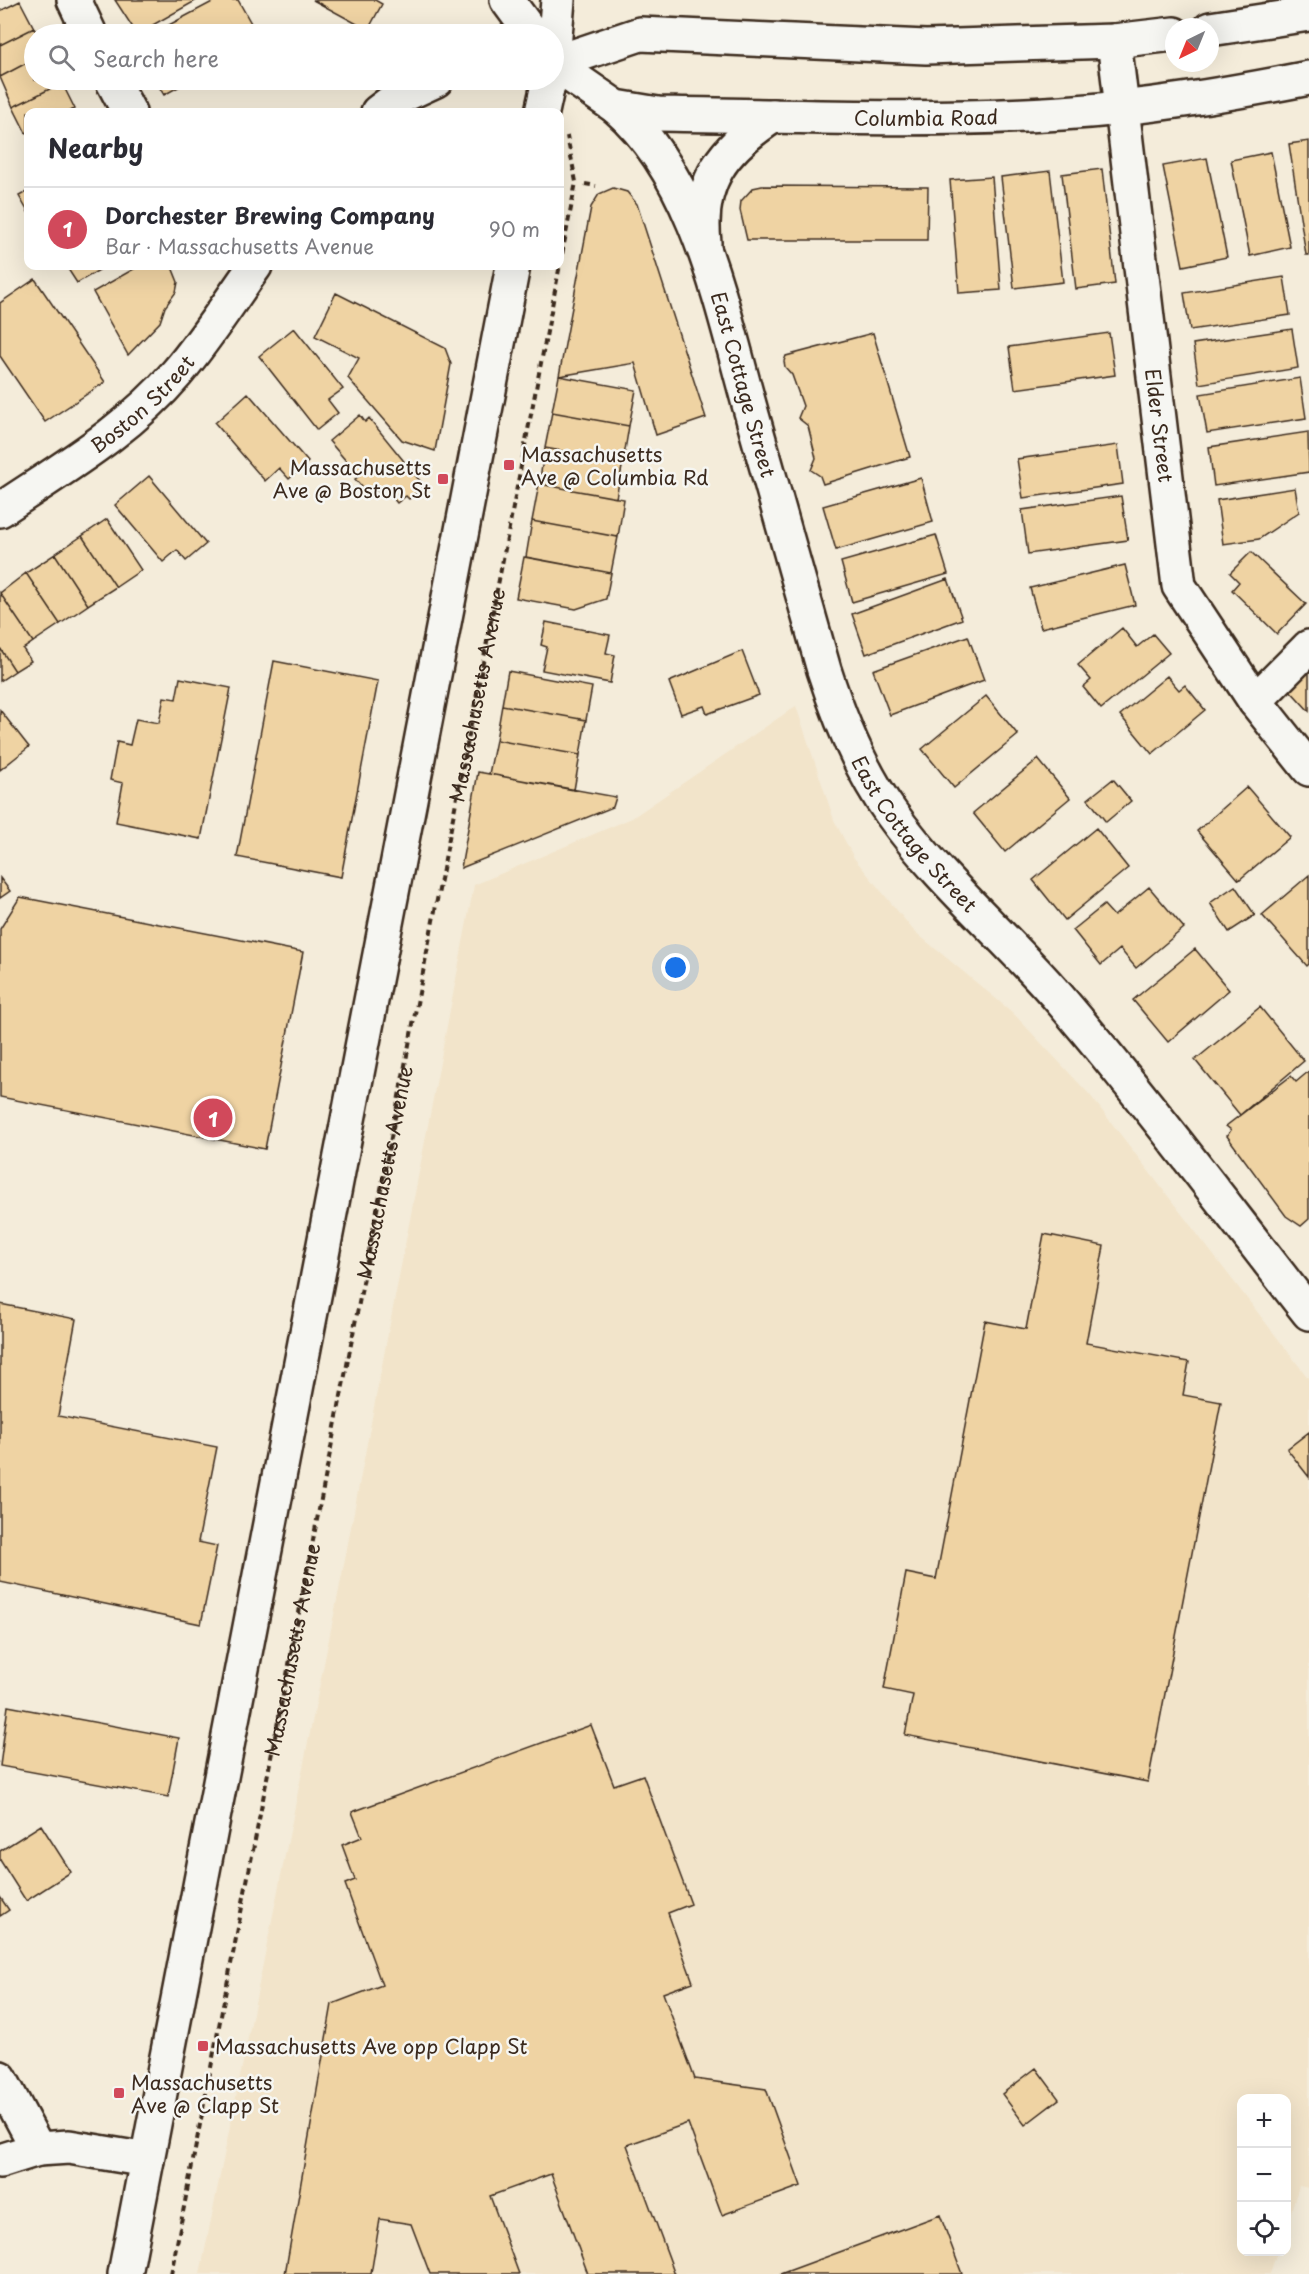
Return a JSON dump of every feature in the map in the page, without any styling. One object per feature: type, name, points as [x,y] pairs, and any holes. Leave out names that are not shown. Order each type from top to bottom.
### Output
[{"type":"main road","points":[[74,0],[85,24]]},
{"type":"main road","points":[[507,0],[525,24]]},
{"type":"main road","points":[[556,24],[558,0]]},
{"type":"main road","points":[[1219,28],[1309,14]]},
{"type":"main road","name":"Columbia Road","points":[[564,60],[640,34],[926,47],[1114,41],[1165,35]]},
{"type":"main road","name":"Elder Street","points":[[1114,41],[1175,570],[1185,600],[1255,701],[1309,769]]},
{"type":"main road","name":"Columbia Road","points":[[564,70],[616,107],[658,114],[773,116],[978,117],[1122,108],[1227,93],[1309,78]]},
{"type":"main road","points":[[117,90],[127,108]]},
{"type":"main road","points":[[383,108],[395,99],[414,90]]},
{"type":"main road","points":[[550,90],[552,108]]},
{"type":"main road","name":"East Cottage Street","points":[[616,107],[632,121],[666,167],[706,254],[824,670],[846,732],[874,787],[926,856],[1036,970],[1092,1037],[1309,1313]]},
{"type":"main road","name":"East Cottage Street","points":[[706,254],[703,209],[714,173],[737,143],[773,116]]},
{"type":"main road","name":"Boston Street","points":[[0,510],[111,434],[147,404],[177,373],[244,270]]},
{"type":"main road","points":[[125,2274],[512,270]]},
{"type":"main road","points":[[1255,701],[1309,646]]},
{"type":"main road","points":[[0,2078],[38,2149]]},
{"type":"main road","points":[[0,2162],[38,2149],[69,2147],[147,2160]]},
{"type":"path","name":"Massachusetts Avenue","points":[[564,148],[576,182],[564,244]]},
{"type":"path","points":[[585,184],[596,186]]},
{"type":"path","name":"Massachusetts Avenue","points":[[171,2274],[559,270]]},
{"type":"shaded area","points":[[796,706],[834,820],[854,858],[914,931],[1012,1012],[1090,1095],[1309,1379],[1309,2188],[1299,2186],[1291,2211],[1291,2094],[1237,2094],[1237,2256],[1276,2256],[1270,2274],[200,2274],[339,1590],[474,885],[632,818]]},
{"type":"building","points":[[115,0],[197,0],[155,24],[131,24]]},
{"type":"building","points":[[216,0],[238,0],[251,24],[171,24]]},
{"type":"building","points":[[313,0],[375,0],[382,4],[371,24],[357,24]]},
{"type":"building","points":[[20,1],[32,24],[24,24],[24,33],[0,45],[0,11]]},
{"type":"building","points":[[24,33],[24,64],[0,77],[0,45]]},
{"type":"building","points":[[24,64],[24,90],[48,90],[13,107],[0,77]]},
{"type":"building","points":[[48,90],[66,90],[74,108],[24,108],[24,129],[13,107]]},
{"type":"building","points":[[161,90],[173,90],[164,95]]},
{"type":"building","points":[[1309,141],[1309,255],[1306,255],[1289,144]]},
{"type":"building","points":[[1271,152],[1290,247],[1250,256],[1231,160]]},
{"type":"building","points":[[1207,158],[1227,257],[1183,266],[1163,166]]},
{"type":"building","points":[[1102,169],[1115,284],[1076,289],[1062,174]]},
{"type":"building","points":[[1050,171],[1063,282],[1014,288],[1001,177]]},
{"type":"building","points":[[992,177],[1001,290],[959,293],[950,180]]},
{"type":"building","points":[[762,186],[928,187],[927,240],[747,240],[740,210],[741,201],[753,188]]},
{"type":"building","points":[[613,188],[627,192],[637,204],[706,418],[656,435],[635,363],[559,376],[591,207],[599,194]]},
{"type":"building","points":[[24,193],[24,205],[19,196]]},
{"type":"building","points":[[69,270],[99,270],[77,283]]},
{"type":"building","points":[[132,270],[173,270],[178,282],[176,292],[165,307],[160,322],[128,355],[93,292]]},
{"type":"building","points":[[1284,277],[1290,315],[1190,330],[1184,293]]},
{"type":"building","points":[[35,279],[105,382],[45,422],[0,356],[0,303]]},
{"type":"building","points":[[336,293],[445,348],[451,364],[435,451],[402,440],[348,378],[359,358],[315,336]]},
{"type":"building","points":[[294,328],[343,389],[328,400],[338,413],[317,430],[259,356]]},
{"type":"building","points":[[1292,329],[1298,368],[1199,384],[1193,344]]},
{"type":"building","points":[[873,333],[910,457],[823,484],[820,476],[811,470],[816,458],[808,426],[798,418],[803,406],[792,375],[785,367],[784,361],[786,356]]},
{"type":"building","points":[[1109,333],[1115,375],[1015,389],[1009,347]]},
{"type":"building","points":[[559,376],[636,390],[629,426],[552,412]]},
{"type":"building","points":[[1300,378],[1306,418],[1207,433],[1200,394]]},
{"type":"building","points":[[248,393],[308,462],[289,479],[279,468],[265,481],[215,423]]},
{"type":"building","points":[[552,412],[629,426],[623,462],[545,448]]},
{"type":"building","points":[[360,415],[365,422],[369,418],[424,486],[409,499],[406,496],[397,503],[383,486],[371,497],[355,479],[359,476],[329,441]]},
{"type":"building","points":[[1308,432],[1309,472],[1214,486],[1209,447]]},
{"type":"building","points":[[1118,445],[1123,484],[1023,498],[1017,459]]},
{"type":"building","points":[[545,448],[623,462],[616,498],[539,484]]},
{"type":"building","points":[[149,476],[206,544],[186,561],[177,550],[163,562],[115,505]]},
{"type":"building","points":[[921,478],[933,522],[836,550],[823,506]]},
{"type":"building","points":[[539,484],[624,499],[618,537],[532,521]]},
{"type":"building","points":[[1295,488],[1299,512],[1259,539],[1223,544],[1217,500]]},
{"type":"building","points":[[1121,496],[1128,540],[1028,554],[1022,510]]},
{"type":"building","points":[[107,519],[141,570],[116,587],[82,536]]},
{"type":"building","points":[[532,521],[618,537],[611,573],[526,557]]},
{"type":"building","points":[[936,535],[948,574],[852,602],[841,562]]},
{"type":"building","points":[[82,536],[116,587],[88,605],[55,554]]},
{"type":"building","points":[[1251,552],[1306,604],[1277,634],[1232,590],[1239,582],[1230,573]]},
{"type":"building","points":[[55,554],[88,605],[60,624],[26,573]]},
{"type":"building","points":[[524,557],[611,573],[606,599],[576,609],[516,598]]},
{"type":"building","points":[[1125,565],[1135,605],[1041,628],[1030,588]]},
{"type":"building","points":[[26,573],[60,624],[33,642],[0,593]]},
{"type":"building","points":[[948,579],[962,619],[866,654],[852,614]]},
{"type":"building","points":[[0,593],[33,642],[23,649],[31,661],[15,671],[0,648]]},
{"type":"building","points":[[546,622],[610,635],[606,653],[615,655],[610,683],[542,670],[547,647],[541,645]]},
{"type":"building","points":[[1122,628],[1137,647],[1153,634],[1169,653],[1101,709],[1083,687],[1091,680],[1078,665]]},
{"type":"building","points":[[968,636],[984,680],[890,715],[873,670]]},
{"type":"building","points":[[0,648],[15,671],[0,681]]},
{"type":"building","points":[[742,651],[759,695],[707,714],[704,706],[681,714],[669,682]]},
{"type":"building","points":[[274,661],[378,681],[341,877],[237,857]]},
{"type":"building","points":[[1309,666],[1309,711],[1287,687]]},
{"type":"building","points":[[508,671],[592,687],[586,720],[502,705]]},
{"type":"building","points":[[1167,676],[1179,690],[1185,685],[1205,710],[1152,754],[1120,715]]},
{"type":"building","points":[[180,678],[231,688],[201,839],[116,822],[123,783],[110,780],[117,742],[130,745],[136,719],[159,723],[164,697],[176,699]]},
{"type":"building","points":[[986,696],[1018,735],[954,788],[922,749]]},
{"type":"building","points":[[502,705],[586,720],[580,755],[496,740]]},
{"type":"building","points":[[0,710],[29,747],[0,770]]},
{"type":"building","points":[[496,740],[580,755],[574,790],[489,774]]},
{"type":"building","points":[[1038,759],[1070,798],[1005,852],[973,813]]},
{"type":"building","points":[[478,772],[616,797],[613,807],[461,868]]},
{"type":"building","points":[[1113,779],[1131,801],[1106,822],[1088,799]]},
{"type":"building","points":[[1247,787],[1290,837],[1239,880],[1197,831]]},
{"type":"building","points":[[1096,828],[1128,868],[1065,920],[1033,880]]},
{"type":"building","points":[[1309,875],[1309,964],[1307,966],[1262,915]]},
{"type":"building","points":[[0,878],[10,891],[0,898]]},
{"type":"building","points":[[1235,886],[1255,915],[1229,932],[1210,903]]},
{"type":"building","points":[[1149,887],[1184,928],[1136,968],[1120,949],[1101,965],[1073,930],[1104,905],[1114,916]]},
{"type":"building","points":[[20,897],[303,952],[265,1149],[0,1097],[0,929]]},
{"type":"building","points":[[1195,949],[1229,990],[1168,1042],[1133,1000]]},
{"type":"building","points":[[1260,1007],[1304,1061],[1240,1115],[1195,1060]]},
{"type":"building","points":[[1309,1071],[1309,1219],[1301,1226],[1286,1216],[1227,1136],[1231,1130],[1226,1126],[1291,1076],[1296,1082]]},
{"type":"building","points":[[1044,1234],[1104,1246],[1086,1343],[1189,1362],[1183,1395],[1221,1402],[1148,1782],[905,1735],[913,1695],[884,1689],[906,1573],[936,1579],[985,1321],[1026,1329]]},
{"type":"building","points":[[0,1304],[76,1319],[58,1416],[217,1447],[198,1542],[217,1546],[201,1624],[0,1582]]},
{"type":"building","points":[[1309,1432],[1309,1477],[1287,1449]]},
{"type":"building","points":[[8,1706],[179,1738],[168,1797],[0,1766]]},
{"type":"building","points":[[591,1725],[614,1785],[643,1775],[691,1904],[668,1913],[693,1982],[663,1993],[695,2079],[766,2089],[801,2186],[722,2215],[688,2123],[627,2145],[675,2274],[588,2274],[551,2174],[490,2196],[519,2274],[430,2274],[411,2224],[380,2219],[371,2274],[285,2274],[332,2004],[382,1985],[345,1884],[355,1880],[342,1845],[362,1837],[352,1812]]},
{"type":"building","points":[[41,1825],[71,1872],[26,1901],[0,1860],[0,1851]]},
{"type":"building","points":[[0,1897],[9,1910],[0,1916]]},
{"type":"building","points":[[1036,2068],[1059,2099],[1025,2125],[1002,2094]]},
{"type":"building","points":[[940,2215],[962,2274],[780,2274]]},
{"type":"place","name":"Massachusetts Ave @ Columbia Rd","points":[[509,465]]},
{"type":"place","name":"Massachusetts Ave @ Boston St","points":[[443,479]]},
{"type":"place","name":"Dorchester Brewing Company","points":[[213,1118]]},
{"type":"place","name":"Massachusetts Ave opp Clapp St","points":[[203,2046]]},
{"type":"place","name":"Massachusetts Ave @ Clapp St","points":[[119,2093]]}]
